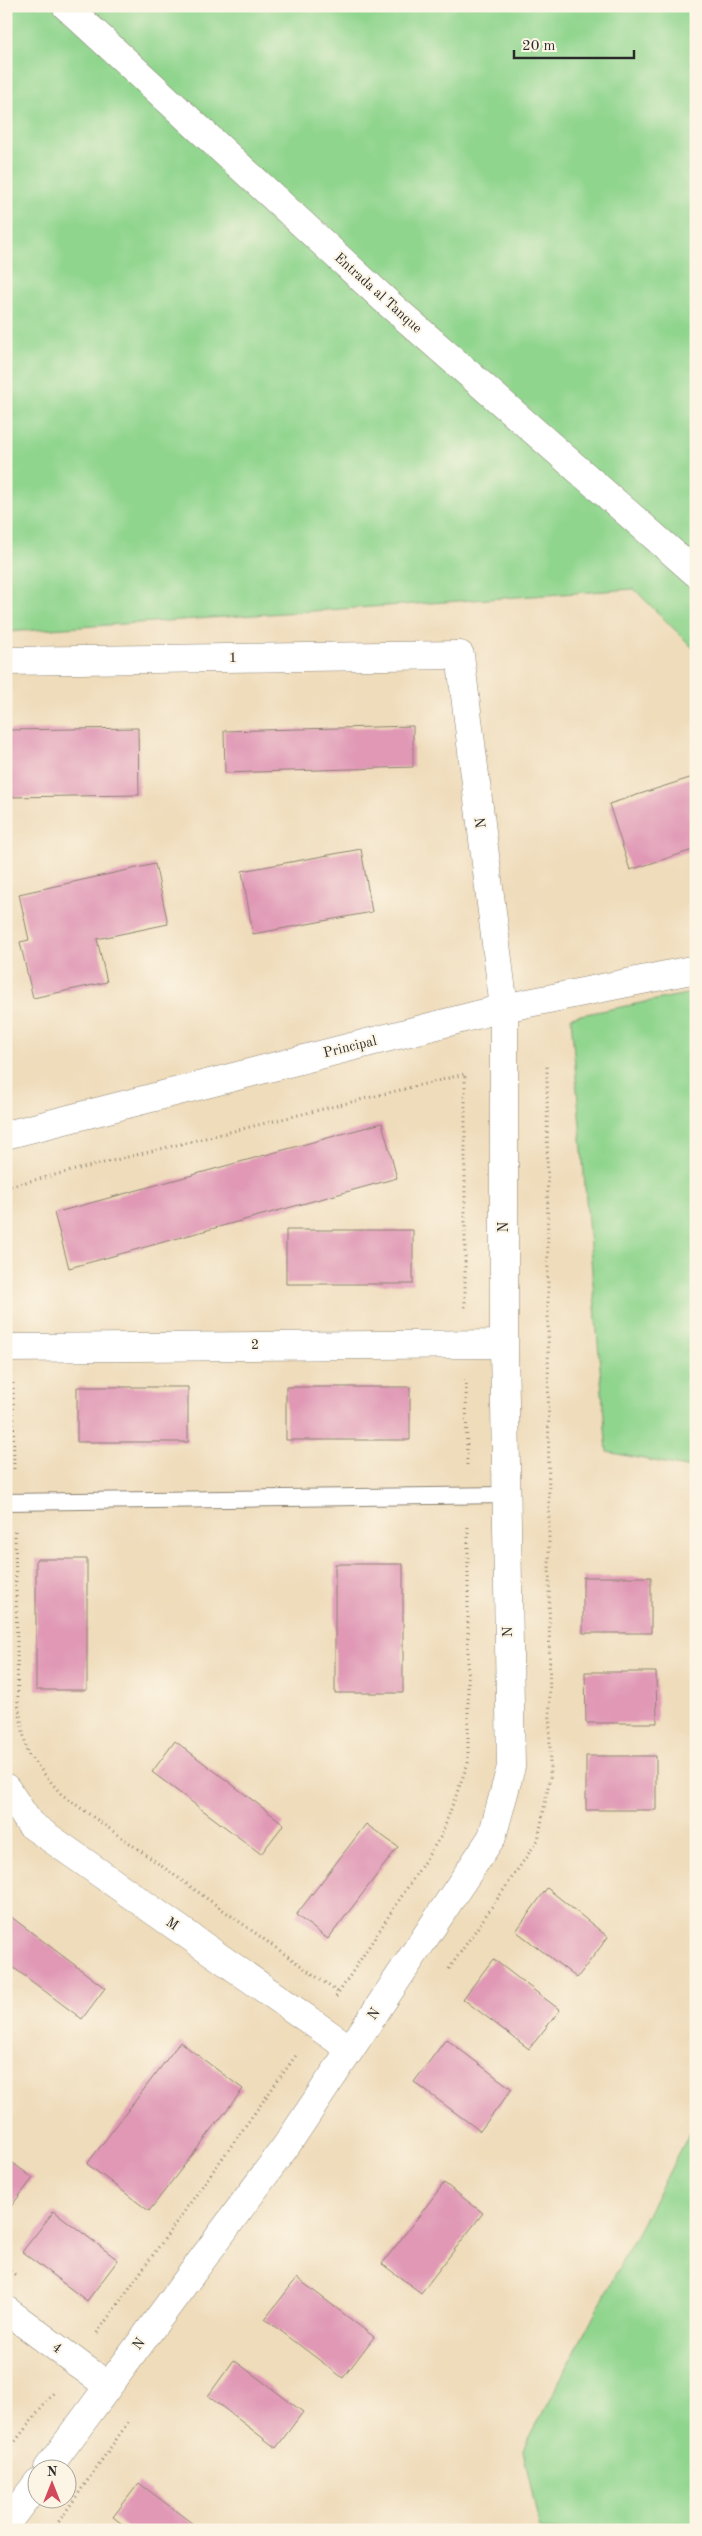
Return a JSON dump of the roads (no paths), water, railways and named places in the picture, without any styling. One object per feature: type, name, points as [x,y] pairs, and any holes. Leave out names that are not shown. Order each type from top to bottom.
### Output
[{"type":"street","name":"Entrada al Tanque","points":[[66,6],[387,302],[696,573]]},
{"type":"street","name":"1","points":[[6,661],[460,655]]},
{"type":"street","name":"N","points":[[55,2458],[286,2146],[492,1837],[511,1767],[504,1344],[504,1008],[460,655]]},
{"type":"street","name":"Principal","points":[[6,1135],[504,1008],[696,969]]},
{"type":"street","name":"2","points":[[6,1348],[504,1344]]},
{"type":"street","name":"M","points":[[6,1788],[30,1824],[350,2049]]},
{"type":"street","name":"4","points":[[6,2310],[108,2386]]},
{"type":"street","points":[[6,2524],[28,2495]]},
{"type":"lane","points":[[10,1502],[506,1495]]}]
